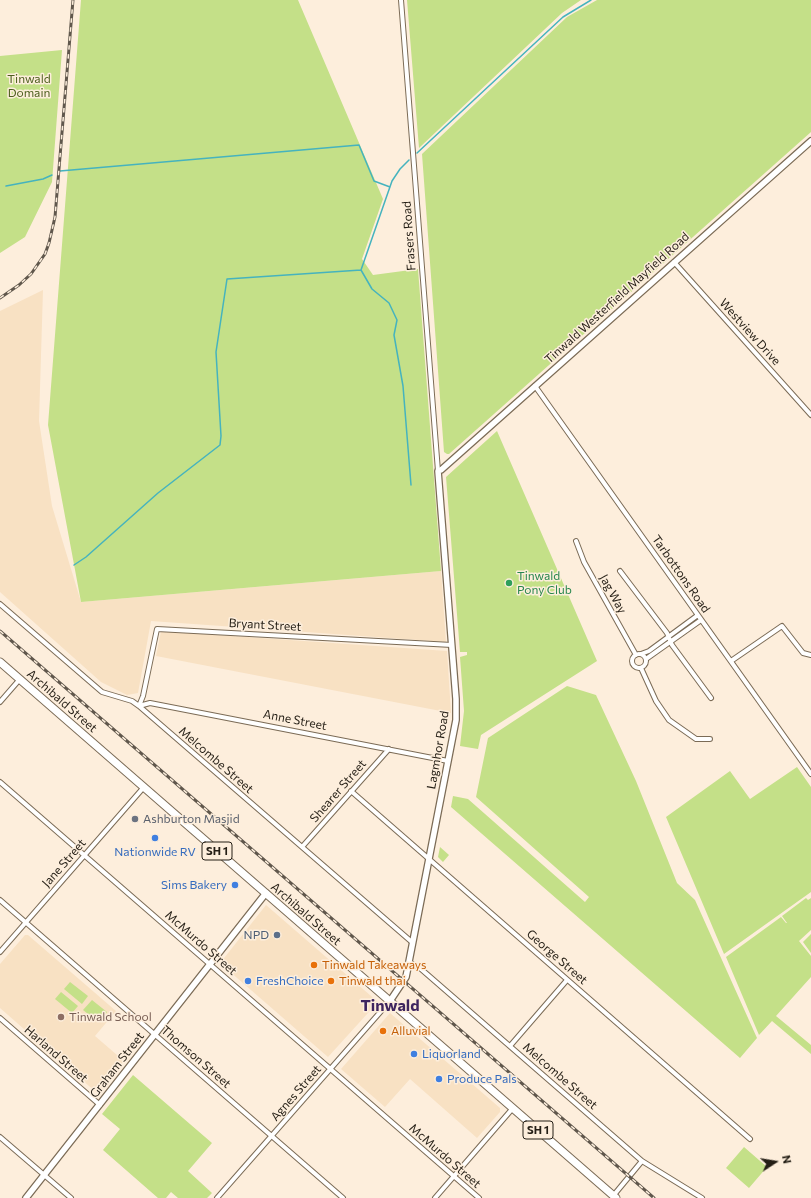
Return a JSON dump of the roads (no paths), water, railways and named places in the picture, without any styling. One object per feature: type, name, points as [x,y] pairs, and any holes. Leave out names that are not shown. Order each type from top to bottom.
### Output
[{"type":"highway","name":"Archibald Street","points":[[0,662],[615,1197]]},
{"type":"street","name":"Frasers Road","points":[[401,0],[438,471]]},
{"type":"street","name":"Tinwald Westerfield Mayfield Road","points":[[438,471],[442,470],[811,141]]},
{"type":"street","name":"Westview Drive","points":[[674,262],[811,416]]},
{"type":"street","name":"Tarbottons Road","points":[[535,386],[811,774]]},
{"type":"street","name":"Lagmhor Road","points":[[390,1001],[406,977],[454,734],[456,710],[438,471]]},
{"type":"street","name":"Jag Way","points":[[576,541],[584,562],[636,655]]},
{"type":"street","points":[[620,571],[711,698]]},
{"type":"street","name":"Melcombe Street","points":[[0,604],[102,692],[132,701],[139,706],[413,943]]},
{"type":"street","points":[[698,615],[649,651],[633,657],[633,664],[641,668],[656,701],[669,720],[696,739],[710,739]]},
{"type":"street","points":[[641,668],[645,665],[646,659],[701,620]]},
{"type":"street","points":[[731,661],[782,626],[803,653],[811,655]]},
{"type":"street","name":"Bryant Street","points":[[139,706],[143,696],[157,629],[452,645]]},
{"type":"street","points":[[641,654],[646,659]]},
{"type":"street","points":[[0,702],[20,679]]},
{"type":"street","name":"Anne Street","points":[[139,706],[150,703],[448,761]]},
{"type":"street","name":"Shearer Street","points":[[302,847],[389,749]]},
{"type":"street","name":"McMurdo Street","points":[[0,782],[479,1198]]},
{"type":"street","name":"Jane Street","points":[[0,952],[144,787]]},
{"type":"street","name":"George Street","points":[[351,791],[750,1139]]},
{"type":"street","name":"Graham Street","points":[[26,1198],[266,893]]},
{"type":"street","name":"Thomson Street","points":[[0,900],[343,1198]]},
{"type":"street","name":"Melcombe Street","points":[[409,962],[421,969],[642,1161],[702,1198]]},
{"type":"street","points":[[510,1046],[567,980]]},
{"type":"street","name":"Agnes Street","points":[[217,1198],[390,1001]]},
{"type":"street","name":"Harland Street","points":[[0,1018],[100,1105]]},
{"type":"street","points":[[435,1198],[512,1108]]},
{"type":"street","points":[[0,1137],[70,1198]]},
{"type":"street","points":[[615,1197],[642,1161]]},
{"type":"waterway","points":[[417,153],[563,17],[591,0]]},
{"type":"waterway","points":[[60,171],[359,145],[374,181],[390,187]]},
{"type":"waterway","points":[[74,565],[86,557],[158,493],[220,445],[221,436],[216,352],[227,279],[361,270],[392,181],[400,169],[409,160]]},
{"type":"waterway","points":[[6,186],[43,179],[52,175]]},
{"type":"waterway","points":[[361,270],[372,289],[389,303],[397,320],[394,335],[403,386],[411,485]]},
{"type":"railway","points":[[0,298],[19,285],[31,274],[45,254],[49,243],[55,217],[73,0]]},
{"type":"railway","points":[[0,631],[654,1198]]},
{"type":"place","name":"Tinwald Pony Club","points":[[509,583]]},
{"type":"place","name":"Ashburton Masjid","points":[[135,819]]},
{"type":"place","name":"Nationwide RV","points":[[155,838]]},
{"type":"place","name":"Sims Bakery","points":[[235,885]]},
{"type":"place","name":"NPD","points":[[277,935]]},
{"type":"place","name":"Tinwald Takeaways","points":[[314,965]]},
{"type":"place","name":"FreshChoice","points":[[248,981]]},
{"type":"place","name":"Tinwald thai","points":[[331,981]]},
{"type":"place","name":"Tinwald School","points":[[61,1017]]},
{"type":"place","name":"Alluvial","points":[[383,1031]]},
{"type":"place","name":"Liquorland","points":[[414,1054]]},
{"type":"place","name":"Produce Pals","points":[[439,1079]]},
{"type":"district","name":"Tinwald","points":[[390,1006]]},
{"type":"park label","name":"Tinwald Domain","points":[[29,86]]}]
